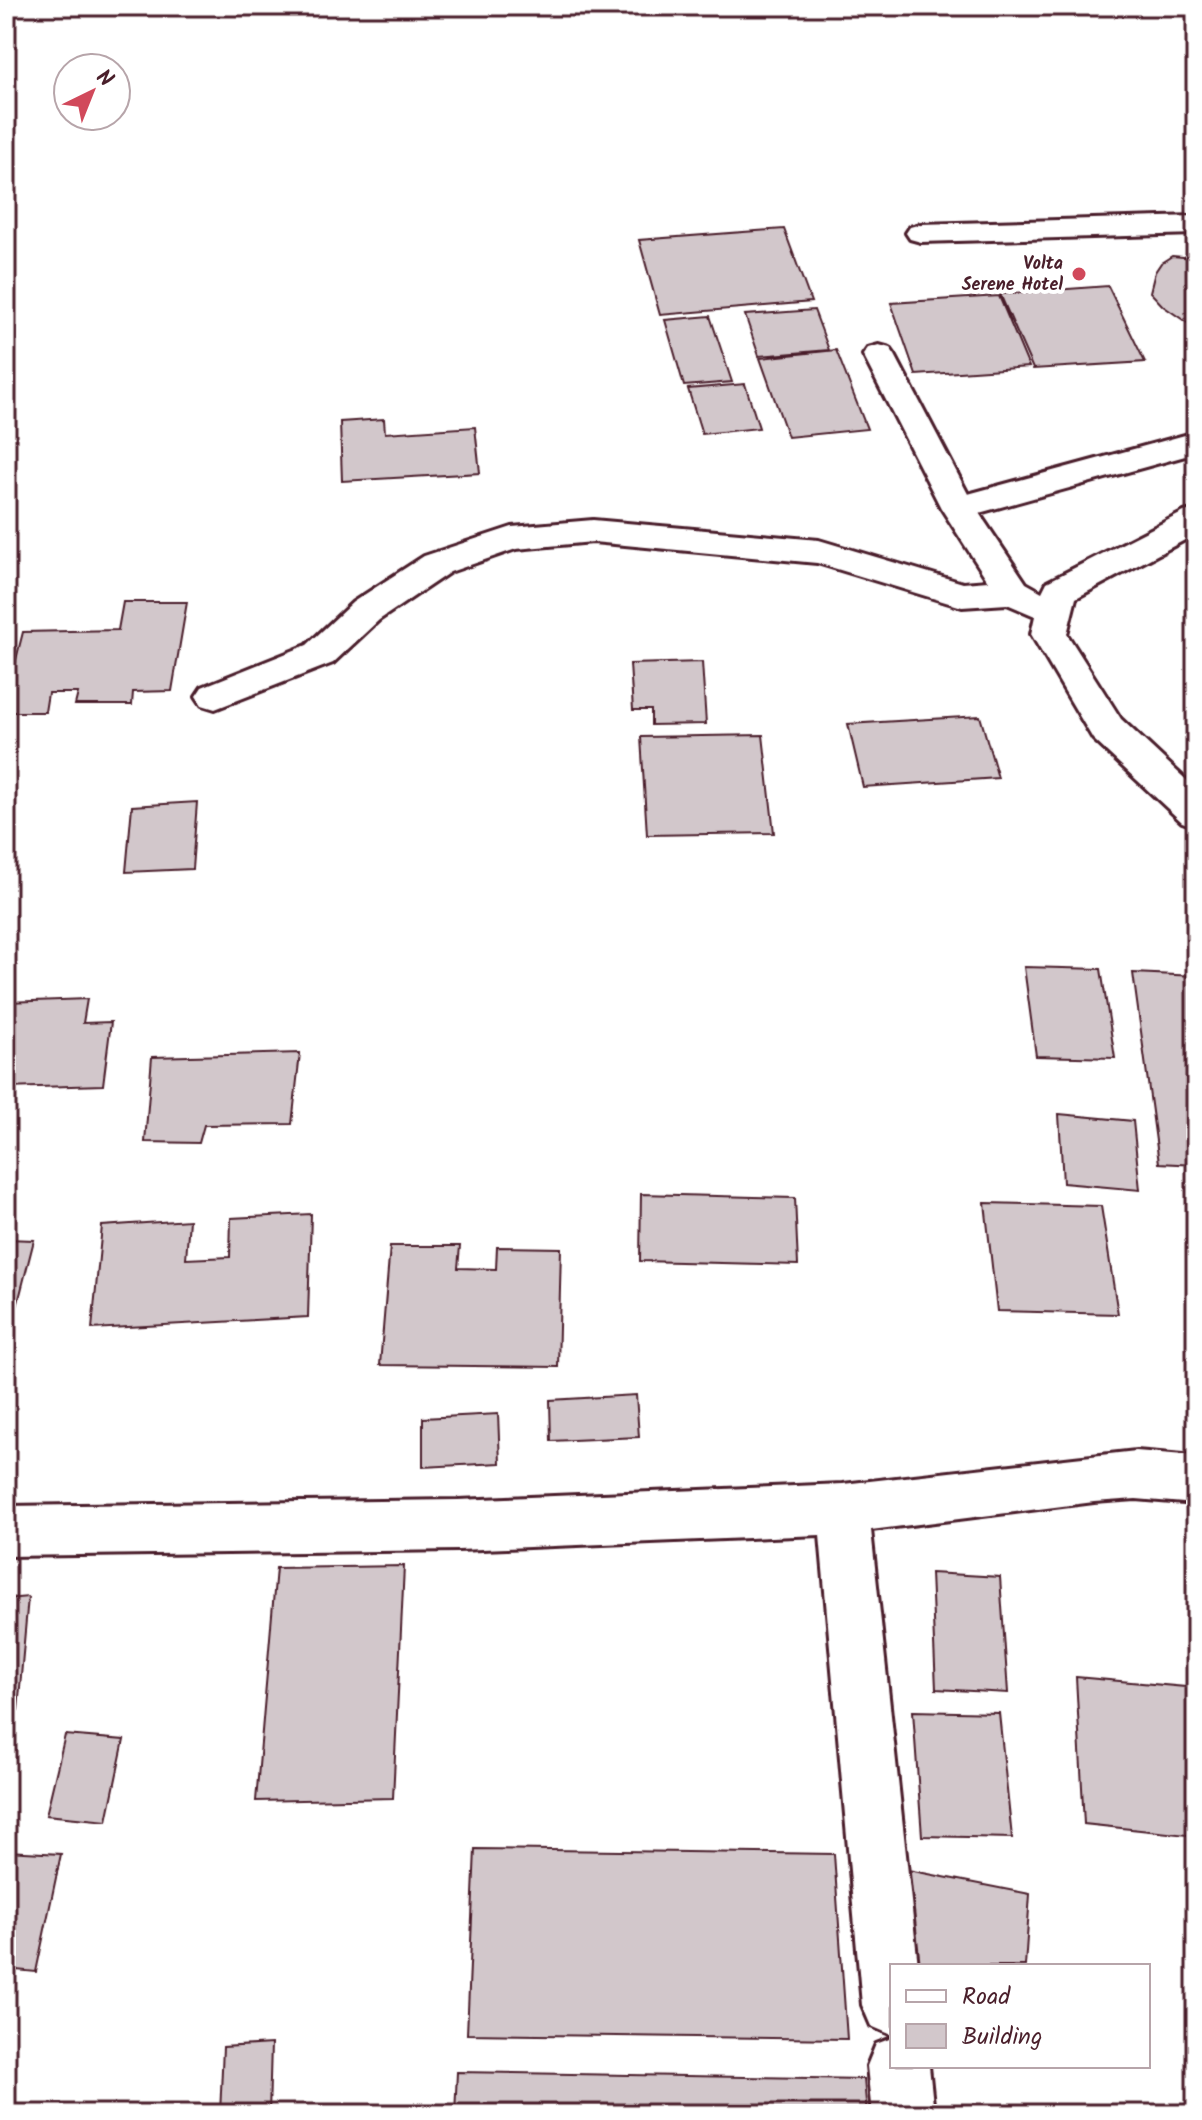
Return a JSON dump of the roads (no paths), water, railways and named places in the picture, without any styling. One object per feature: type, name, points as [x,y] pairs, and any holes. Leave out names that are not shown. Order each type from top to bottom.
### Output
[{"type":"street","points":[[921,233],[1196,225]]},
{"type":"street","points":[[879,355],[958,508],[1013,592],[1055,614]]},
{"type":"street","points":[[958,508],[1196,442]]},
{"type":"street","points":[[1196,520],[1060,591],[1049,634],[1107,729],[1196,812]]},
{"type":"street","points":[[215,696],[320,654],[366,611],[437,564],[512,538],[593,531],[819,552],[962,595],[1013,592]]},
{"type":"street","points":[[6,1531],[458,1525],[843,1509],[1094,1478],[1136,1475],[1196,1480]]},
{"type":"street","points":[[843,1509],[890,1985]]},
{"type":"street","points":[[898,2068],[903,2114]]},
{"type":"place","name":"Volta Serene Hotel","points":[[1079,274]]}]
